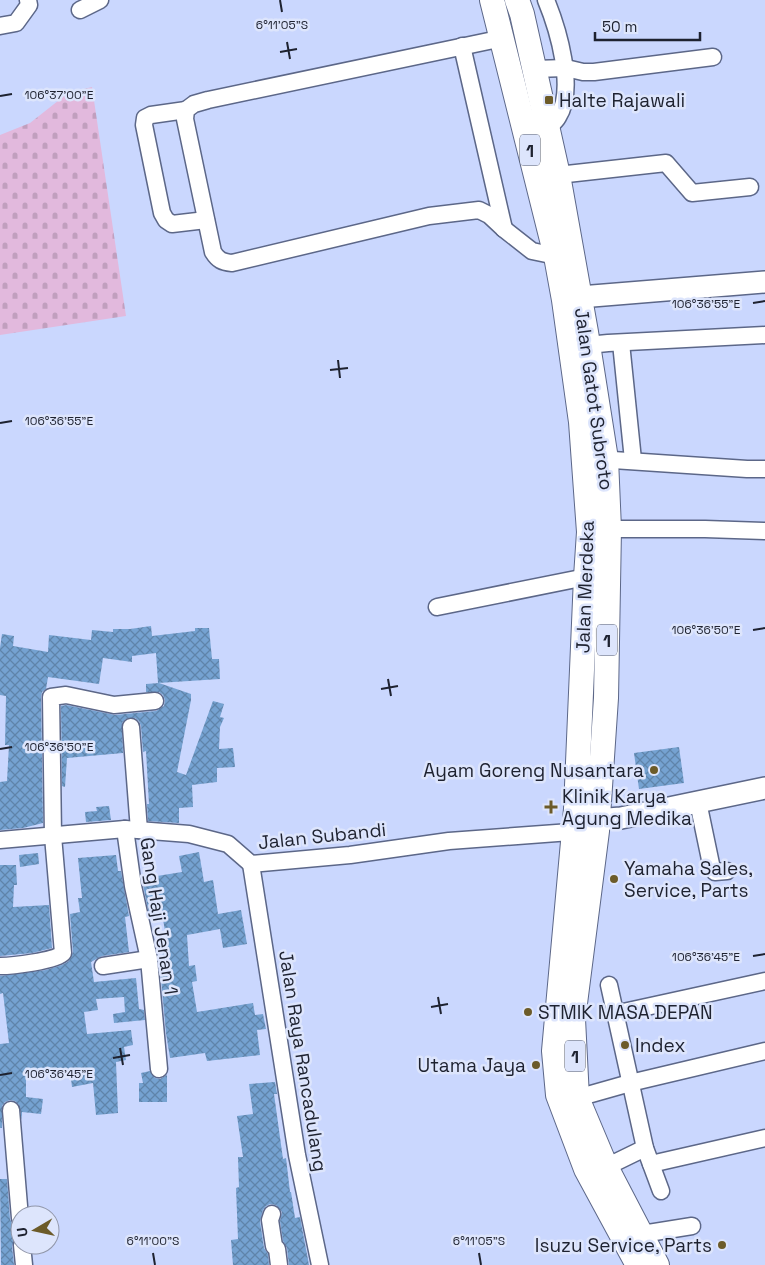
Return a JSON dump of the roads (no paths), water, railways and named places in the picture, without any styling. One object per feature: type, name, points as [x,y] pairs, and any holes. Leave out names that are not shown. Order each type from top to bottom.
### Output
[{"type":"highway","name":"Jalan Merdeka","points":[[492,0],[556,256],[572,298],[589,532],[582,703]]},
{"type":"highway","name":"Jalan Gatot Subroto","points":[[517,0],[558,175],[572,298],[588,345],[606,459],[609,529],[606,698],[554,1051],[558,1095],[586,1169],[638,1265]]},
{"type":"highway","name":"Jalan Gatot Subroto","points":[[582,703],[586,826],[573,1019],[577,1098],[606,1167],[658,1265]]},
{"type":"main road","points":[[572,298],[765,282]]},
{"type":"main road","points":[[586,826],[765,788]]},
{"type":"street","points":[[0,26],[16,23],[29,4],[28,0]]},
{"type":"street","points":[[80,10],[100,0]]},
{"type":"street","points":[[546,0],[552,14],[566,68],[565,96],[559,117],[548,128]]},
{"type":"street","points":[[206,220],[172,224],[166,220],[162,213],[144,125],[145,118],[151,115],[186,110],[194,104],[208,100],[503,38]]},
{"type":"street","points":[[462,46],[504,229]]},
{"type":"street","points":[[534,69],[566,68],[583,72],[594,72],[713,58]]},
{"type":"street","points":[[186,110],[185,119],[213,252],[217,259],[224,262],[232,263],[429,216],[479,210],[489,215],[532,251],[556,256]]},
{"type":"street","points":[[558,175],[666,163],[692,194],[750,187]]},
{"type":"street","points":[[588,345],[765,335]]},
{"type":"street","points":[[621,343],[634,460]]},
{"type":"street","points":[[583,458],[765,469]]},
{"type":"street","points":[[609,529],[765,531]]},
{"type":"street","points":[[436,607],[586,576]]},
{"type":"street","points":[[0,966],[16,966],[62,955],[63,939],[53,836],[51,697],[66,695],[114,704],[155,701]]},
{"type":"street","name":"Gang Haji Jenan 1","points":[[131,726],[133,886],[149,958],[159,1069]]},
{"type":"street","points":[[698,802],[712,869],[717,872],[727,871]]},
{"type":"street","name":"Jalan Subandi","points":[[0,840],[132,829],[189,834],[228,844],[251,864],[586,826]]},
{"type":"street","name":"Jalan Raya Rancadulang","points":[[251,864],[297,1155],[320,1265]]},
{"type":"street","points":[[103,966],[149,958]]},
{"type":"street","points":[[614,1014],[765,981]]},
{"type":"street","points":[[609,984],[614,1014],[645,1148],[661,1191]]},
{"type":"street","points":[[577,1098],[630,1083],[765,1051]]},
{"type":"street","points":[[11,1110],[7,1146],[18,1205]]},
{"type":"street","points":[[651,1164],[765,1138]]},
{"type":"street","points":[[606,1167],[645,1148]]},
{"type":"street","points":[[272,1214],[270,1220],[279,1265]]},
{"type":"street","points":[[642,1234],[692,1226]]},
{"type":"place","name":"Halte Rajawali","points":[[549,100]]},
{"type":"place","name":"Ayam Goreng Nusantara","points":[[654,770]]},
{"type":"place","name":"Klinik Karya Agung Medika","points":[[551,807]]},
{"type":"place","name":"Yamaha Sales, Service, Parts","points":[[614,879]]},
{"type":"place","name":"STMIK MASA DEPAN","points":[[528,1012]]},
{"type":"place","name":"Index","points":[[625,1045]]},
{"type":"place","name":"Utama Jaya","points":[[536,1065]]},
{"type":"place","name":"Isuzu Service, Parts","points":[[722,1245]]}]
